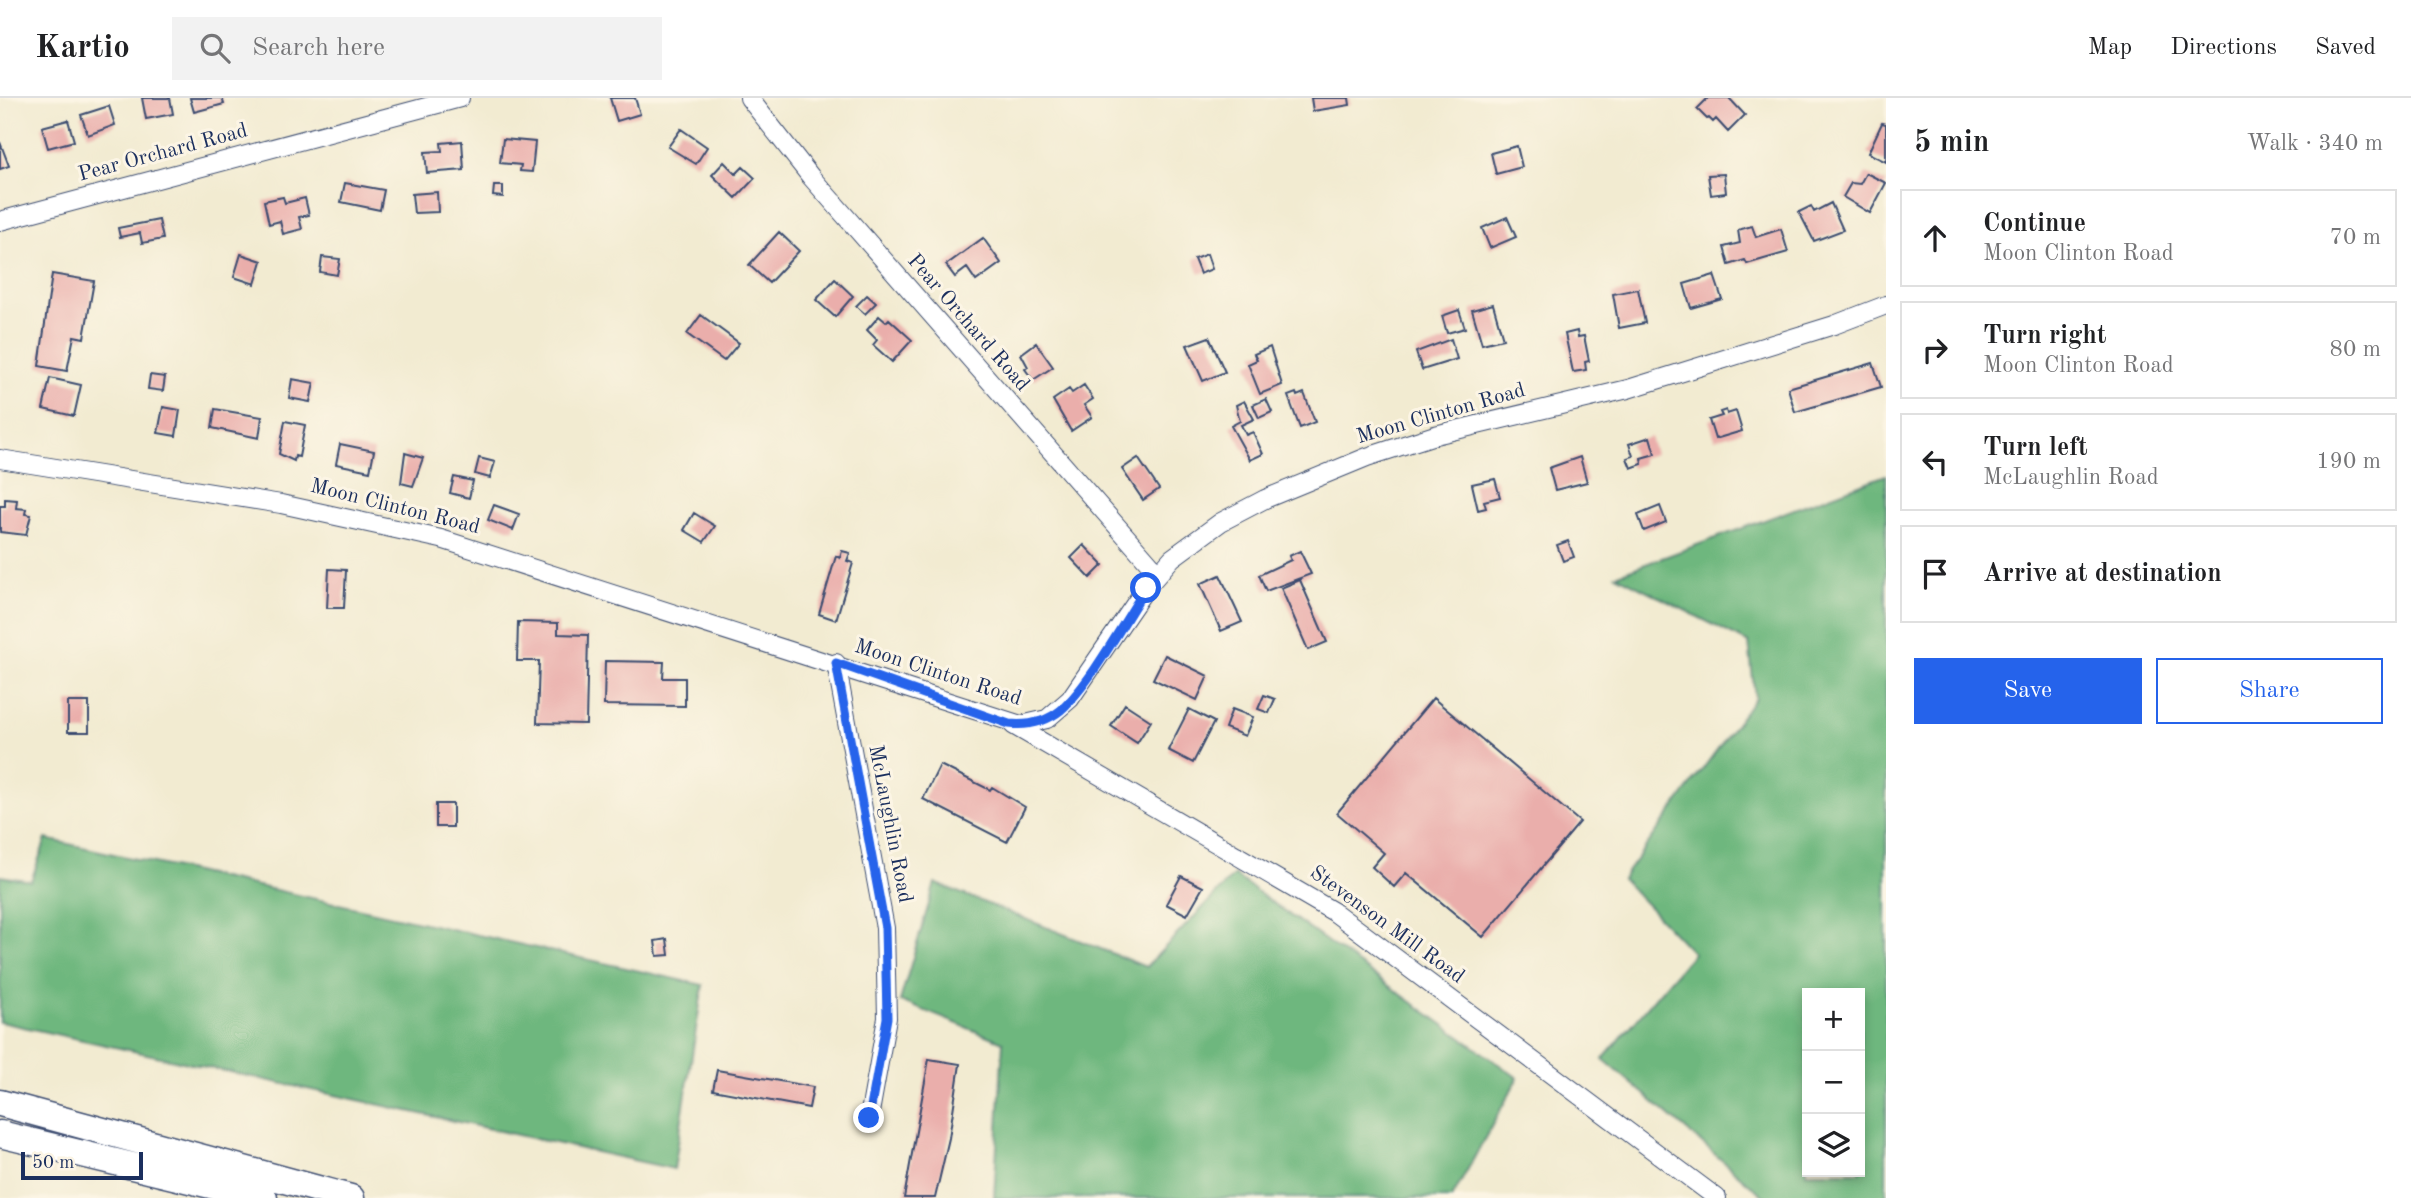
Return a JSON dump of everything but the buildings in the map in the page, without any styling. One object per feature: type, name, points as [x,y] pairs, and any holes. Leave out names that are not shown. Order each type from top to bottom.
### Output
[{"type":"highway","points":[[0,1103],[351,1198]]},
{"type":"highway","points":[[0,1134],[264,1198]]},
{"type":"street","name":"Pear Orchard Road","points":[[0,220],[460,98]]},
{"type":"street","name":"Pear Orchard Road","points":[[749,98],[820,187],[1158,573]]},
{"type":"street","name":"Moon Clinton Road","points":[[0,459],[113,475],[395,527],[836,663],[1009,724],[1032,723],[1060,710],[1082,684],[1158,573],[1187,545],[1221,522],[1265,499],[1367,457],[1465,427],[1628,389],[1834,325],[1886,305]]},
{"type":"street","name":"McLaughlin Road","points":[[836,663],[885,928],[887,1018],[869,1118]]},
{"type":"street","name":"Stevenson Mill Road","points":[[1009,724],[1334,912],[1717,1198]]},
{"type":"green space","points":[[1886,475],[1886,1198],[1766,1198],[1603,1059],[1693,953],[1622,879],[1755,698],[1749,643],[1616,575]]},
{"type":"green space","points":[[46,839],[703,985],[674,1169],[0,1022],[0,876],[31,881]]},
{"type":"green space","points":[[1234,875],[1518,1078],[1452,1198],[994,1198],[1003,1042],[900,1001],[935,883],[1146,967]]},
{"type":"route","points":[[869,1118],[887,1018],[885,928],[883,904],[836,663],[1009,724],[1032,723],[1047,719],[1070,699],[1146,588]]}]
